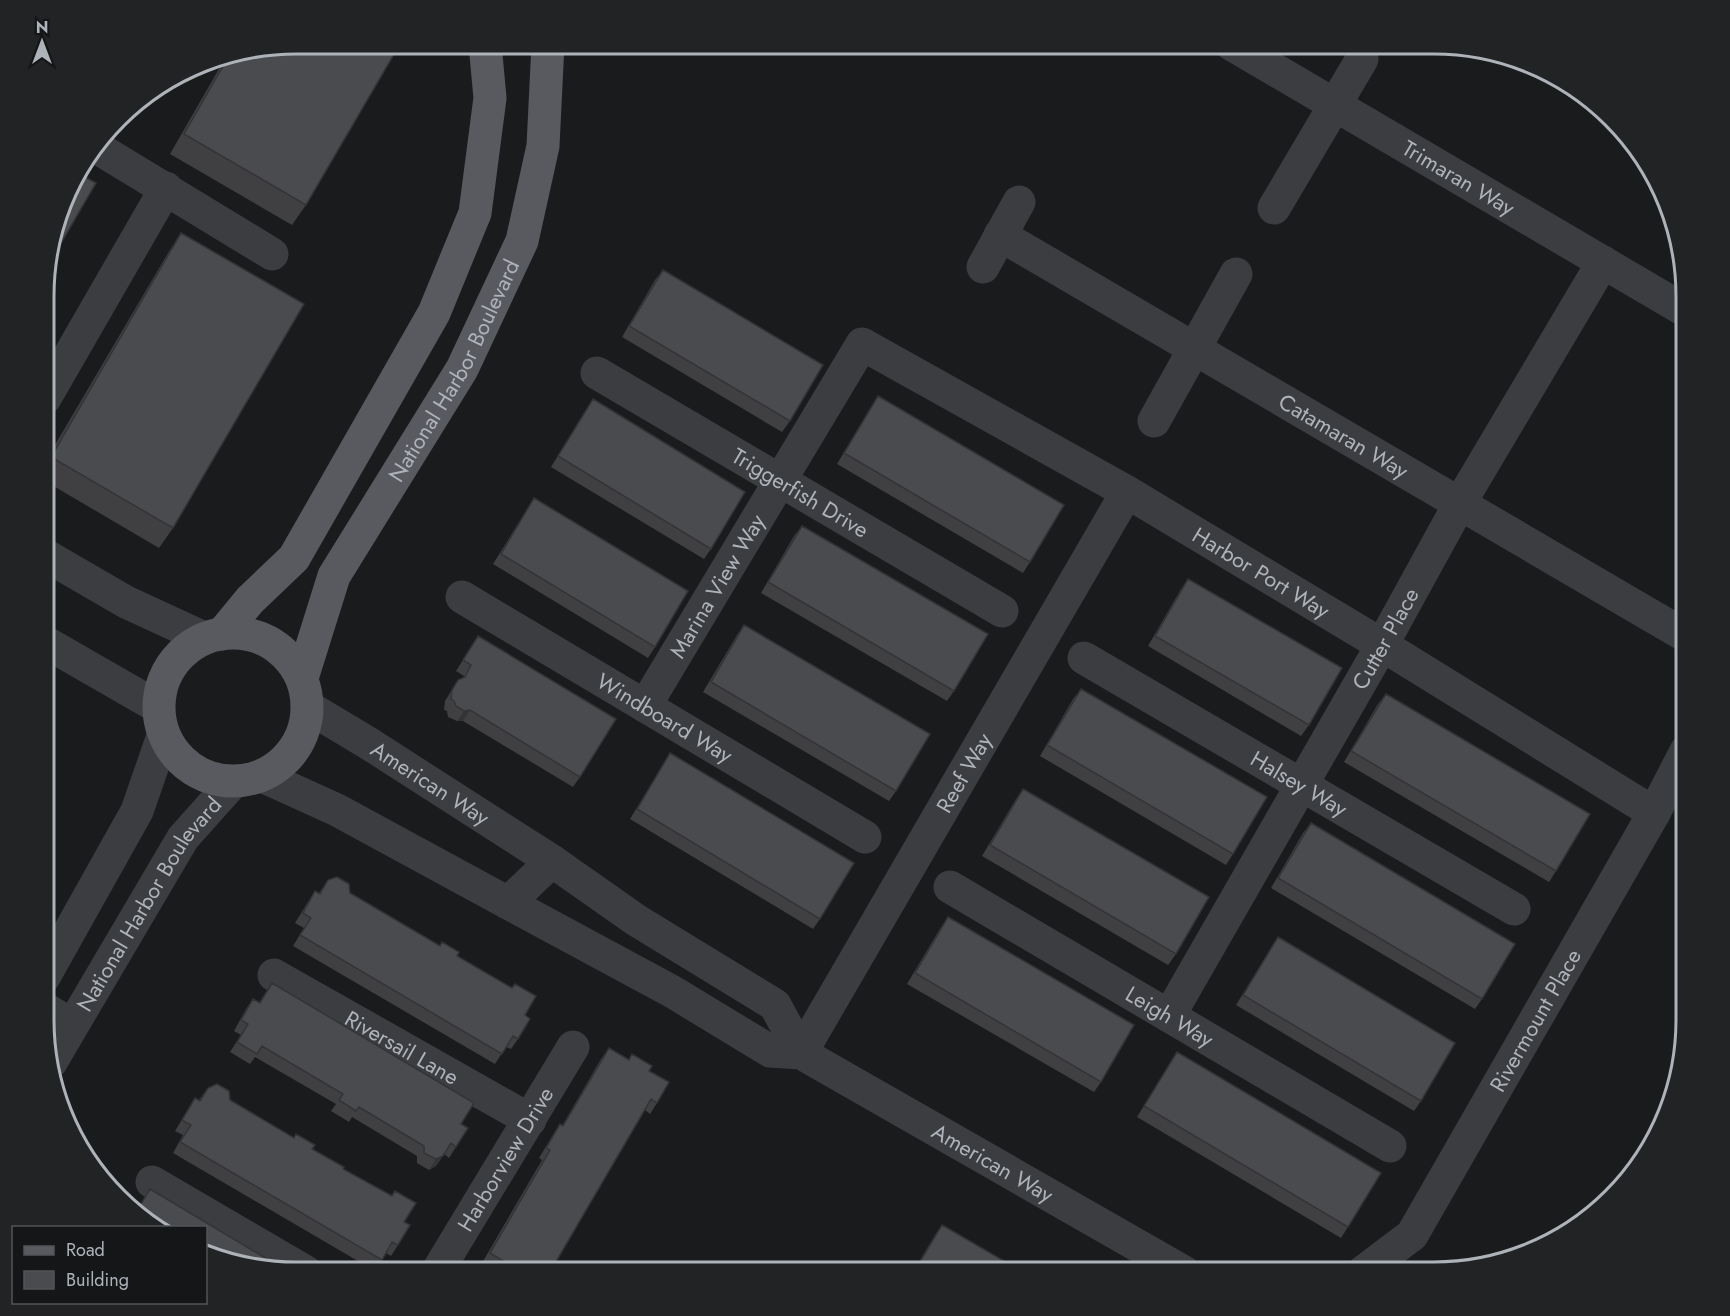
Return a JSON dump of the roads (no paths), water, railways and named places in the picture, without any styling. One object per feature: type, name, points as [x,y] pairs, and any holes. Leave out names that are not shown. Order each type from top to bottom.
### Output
[{"type":"main road","name":"National Harbor Boulevard","points":[[213,636],[294,558],[434,313],[475,213],[490,98],[486,54]]},
{"type":"main road","name":"National Harbor Boulevard","points":[[305,693],[333,576],[462,369],[522,240],[543,146],[548,54]]},
{"type":"main road","points":[[233,632],[262,638],[286,654],[305,693],[302,736],[298,745],[286,760],[247,779],[195,772],[180,760],[160,721],[166,673],[180,654],[213,636],[233,632]]},
{"type":"street","name":"Trimaran Way","points":[[1248,54],[1676,305]]},
{"type":"street","points":[[1274,208],[1362,59]]},
{"type":"street","points":[[103,151],[272,254]]},
{"type":"street","points":[[54,383],[166,188]]},
{"type":"street","points":[[983,267],[1019,202]]},
{"type":"street","name":"Catamaran Way","points":[[1000,235],[1676,630]]},
{"type":"street","name":"Cutter Place","points":[[1169,1016],[1382,645],[1460,503],[1603,262]]},
{"type":"street","points":[[1155,421],[1236,274]]},
{"type":"street","name":"Marina View Way","points":[[645,706],[862,344]]},
{"type":"street","name":"Harbor Port Way","points":[[862,344],[1127,492],[1382,645],[1654,813]]},
{"type":"street","name":"Triggerfish Drive","points":[[597,373],[1002,611]]},
{"type":"street","name":"Reef Way","points":[[801,1053],[1127,492]]},
{"type":"street","points":[[54,560],[126,602],[213,636]]},
{"type":"street","name":"Windboard Way","points":[[462,597],[866,837]]},
{"type":"street","points":[[54,648],[160,721],[137,811],[54,959]]},
{"type":"street","name":"Halsey Way","points":[[1084,658],[1514,909]]},
{"type":"street","name":"American Way","points":[[305,693],[368,743],[552,861],[636,920],[775,1005],[801,1053]]},
{"type":"street","name":"Rivermount Place","points":[[1376,1262],[1412,1235],[1676,773]]},
{"type":"street","name":"American Way","points":[[247,779],[337,810],[673,992],[770,1051],[801,1053],[1167,1262]]},
{"type":"street","name":"National Harbor Boulevard","points":[[56,1053],[183,838],[247,779]]},
{"type":"street","points":[[508,903],[552,861]]},
{"type":"street","name":"Leigh Way","points":[[950,887],[1390,1146]]},
{"type":"street","name":"Riversail Lane","points":[[274,975],[530,1120]]},
{"type":"street","points":[[54,1014],[72,1025]]},
{"type":"street","name":"Harborview Drive","points":[[443,1262],[573,1047]]},
{"type":"street","points":[[152,1182],[288,1262]]}]
